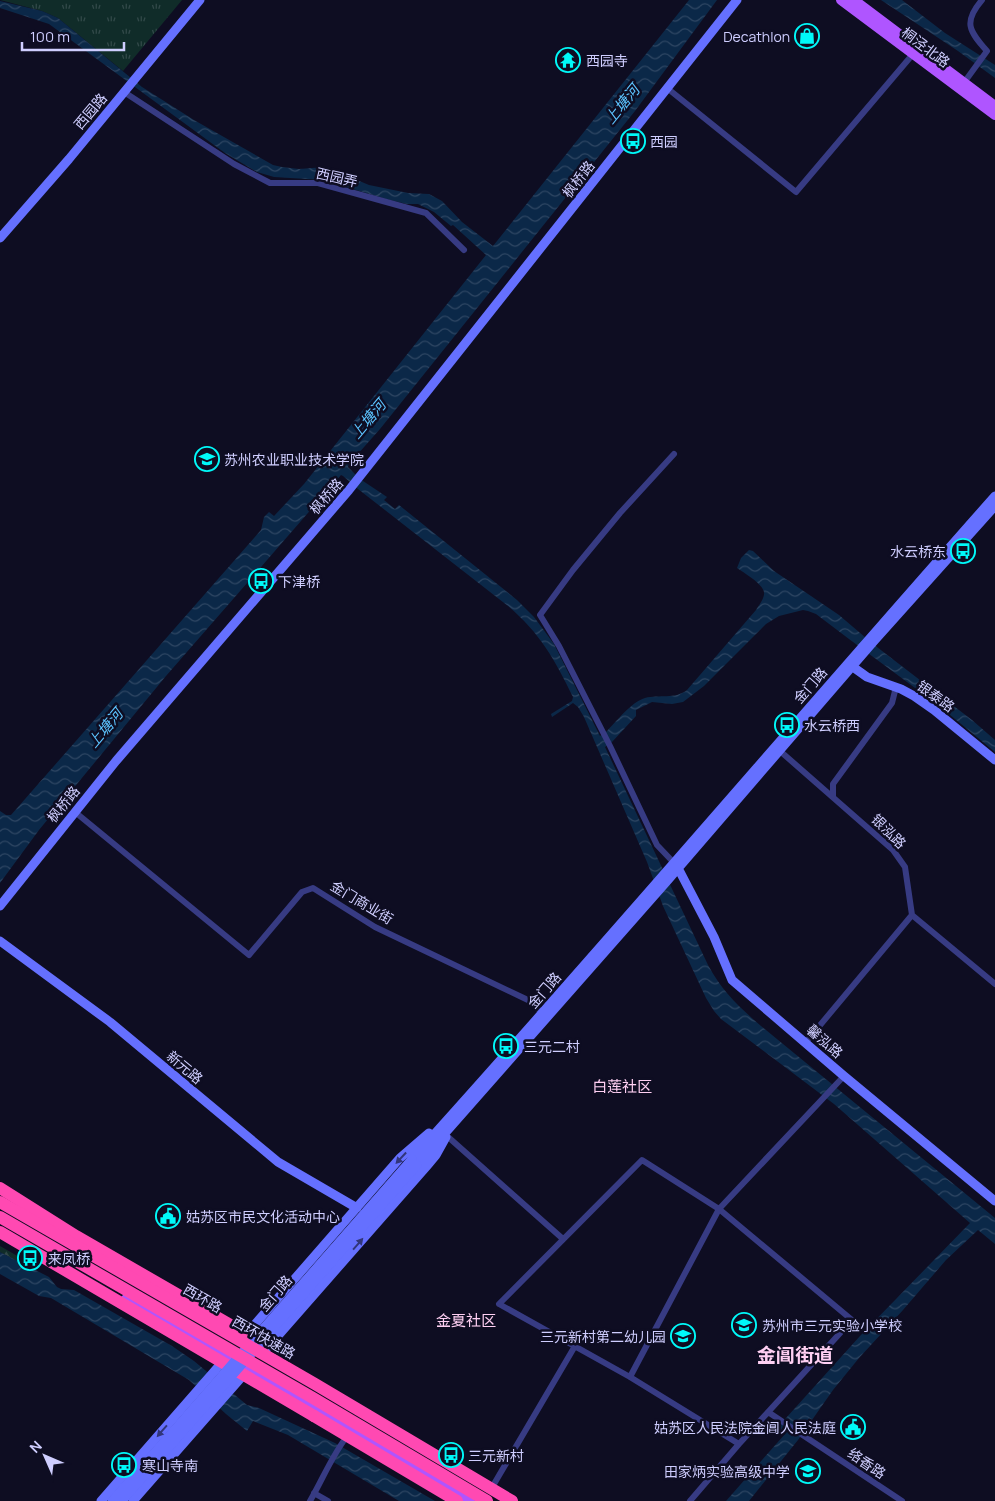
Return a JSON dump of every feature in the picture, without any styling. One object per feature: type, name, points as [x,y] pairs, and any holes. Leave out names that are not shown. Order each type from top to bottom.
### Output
[{"type":"highway","points":[[0,1188],[266,1350]]},
{"type":"highway","name":"西环快速路","points":[[0,1202],[324,1389],[512,1501]]},
{"type":"highway","name":"西环快速路","points":[[0,1217],[487,1501]]},
{"type":"highway","points":[[0,1232],[246,1372],[314,1416],[457,1501]]},
{"type":"main road","name":"西园路","points":[[0,238],[69,159],[200,0]]},
{"type":"main road","name":"枫桥路","points":[[0,906],[116,760],[350,490],[737,0]]},
{"type":"main road","name":"桐泾北路","points":[[841,0],[912,54],[995,106]]},
{"type":"main road","name":"桐泾北路","points":[[854,0],[962,86],[995,115]]},
{"type":"main road","name":"金门路","points":[[676,866],[995,496]]},
{"type":"main road","name":"金门路","points":[[872,639],[995,506]]},
{"type":"main road","name":"金门路","points":[[112,1501],[454,1118],[655,889],[780,751],[853,667],[861,653]]},
{"type":"main road","name":"银泰路","points":[[853,667],[867,677],[896,687],[924,703],[995,760]]},
{"type":"main road","name":"馨泓路","points":[[676,866],[714,937],[732,980],[806,1042],[841,1079],[995,1201]]},
{"type":"main road","name":"新元路","points":[[0,941],[110,1022],[278,1162],[357,1208]]},
{"type":"main road","points":[[101,1501],[407,1151],[454,1118]]},
{"type":"main road","points":[[133,1501],[426,1167],[436,1155],[447,1136],[454,1118]]},
{"type":"main road","name":"金门路","points":[[122,1501],[414,1162]]},
{"type":"main road","name":"西环路","points":[[0,1195],[245,1336]]},
{"type":"main road","points":[[0,1225],[224,1360]]},
{"type":"main road","points":[[266,1350],[522,1501]]},
{"type":"main road","points":[[246,1372],[352,1431],[470,1501]]},
{"type":"street","points":[[962,86],[987,51],[974,35],[970,18],[982,0]]},
{"type":"street","points":[[666,88],[796,192],[912,54]]},
{"type":"street","name":"西园弄","points":[[127,88],[234,164],[270,184],[318,183],[426,213],[464,250]]},
{"type":"street","points":[[674,454],[620,513],[540,614],[559,646],[601,727],[657,845],[676,866]]},
{"type":"street","points":[[832,796],[833,784],[892,703],[896,687]]},
{"type":"street","name":"银泓路","points":[[780,751],[894,850],[905,867],[912,915]]},
{"type":"street","name":"金门商业街","points":[[75,812],[249,954],[302,892],[313,888],[375,926],[530,1001],[544,1015]]},
{"type":"street","points":[[806,1042],[912,915],[995,984]]},
{"type":"street","points":[[630,1377],[719,1209],[841,1079]]},
{"type":"street","points":[[447,1136],[563,1240]]},
{"type":"street","points":[[690,1501],[739,1444],[852,1320],[719,1209],[642,1160],[499,1304],[630,1377],[739,1444]]},
{"type":"street","points":[[494,1484],[575,1346]]},
{"type":"street","points":[[310,1501],[329,1464],[366,1409]]},
{"type":"street","name":"络香路","points":[[768,1412],[902,1501]]},
{"type":"street","points":[[314,1493],[328,1501]]},
{"type":"green space","points":[[0,0],[182,0],[123,71],[58,18],[42,11]]},
{"type":"green space","points":[[0,1246],[33,1265],[33,1269],[0,1252]]},
{"type":"water","name":"上塘河","points":[[689,0],[717,0],[635,111],[348,467],[360,479],[387,497],[384,500],[395,509],[399,505],[517,600],[534,617],[554,644],[600,736],[640,700],[677,695],[687,690],[756,610],[764,597],[763,589],[752,578],[737,568],[741,558],[749,550],[753,551],[774,571],[839,615],[995,740],[995,752],[938,705],[816,614],[803,610],[779,616],[766,624],[704,686],[683,702],[672,704],[652,702],[636,710],[636,716],[605,747],[708,965],[725,991],[761,1026],[995,1218],[995,1244],[978,1230],[946,1260],[859,1358],[833,1390],[798,1440],[749,1501],[726,1501],[785,1434],[777,1428],[860,1336],[970,1223],[834,1104],[721,1019],[714,1011],[706,998],[663,906],[647,862],[584,717],[573,703],[552,717],[551,714],[572,701],[573,697],[546,648],[529,626],[508,606],[341,475],[166,676],[39,830],[0,883],[0,811],[6,815],[11,815],[261,530],[264,517],[269,512],[274,516],[304,484],[486,255],[453,225],[451,226],[434,212],[418,204],[407,204],[386,199],[323,180],[274,177],[257,172],[225,153],[49,24],[0,8],[0,1],[42,11],[58,18],[142,87],[194,120],[273,165],[299,169],[325,167],[340,170],[369,185],[408,193],[429,194],[442,201],[462,222],[493,246]]},
{"type":"water","points":[[881,0],[902,0],[945,33],[995,65],[995,78],[958,51]]},
{"type":"water","points":[[0,1252],[49,1277],[57,1287],[74,1290],[172,1346],[194,1361],[247,1405],[259,1408],[335,1443],[435,1501],[399,1501],[288,1435],[253,1421],[247,1431],[189,1380],[51,1298],[39,1296],[0,1274]]},
{"type":"place","name":"Decathlon","points":[[807,36]]},
{"type":"place","name":"西园寺","points":[[568,60]]},
{"type":"place","name":"西园","points":[[633,141]]},
{"type":"place","name":"苏州农业职业技术学院","points":[[207,459]]},
{"type":"place","name":"水云桥东","points":[[963,551]]},
{"type":"place","name":"下津桥","points":[[261,581]]},
{"type":"place","name":"水云桥西","points":[[787,725]]},
{"type":"place","name":"三元二村","points":[[506,1046]]},
{"type":"place","name":"姑苏区市民文化活动中心","points":[[168,1216]]},
{"type":"place","name":"来凤桥","points":[[30,1258]]},
{"type":"place","name":"苏州市三元实验小学校","points":[[744,1325]]},
{"type":"place","name":"三元新村第二幼儿园","points":[[683,1336]]},
{"type":"place","name":"姑苏区人民法院金阊人民法庭","points":[[853,1427]]},
{"type":"place","name":"三元新村","points":[[451,1455]]},
{"type":"place","name":"寒山寺南","points":[[124,1465]]},
{"type":"place","name":"田家炳实验高级中学","points":[[808,1471]]},
{"type":"district","name":"白莲社区","points":[[622,1086]]},
{"type":"district","name":"金夏社区","points":[[466,1320]]},
{"type":"district","name":"金阊街道","points":[[795,1355]]}]
